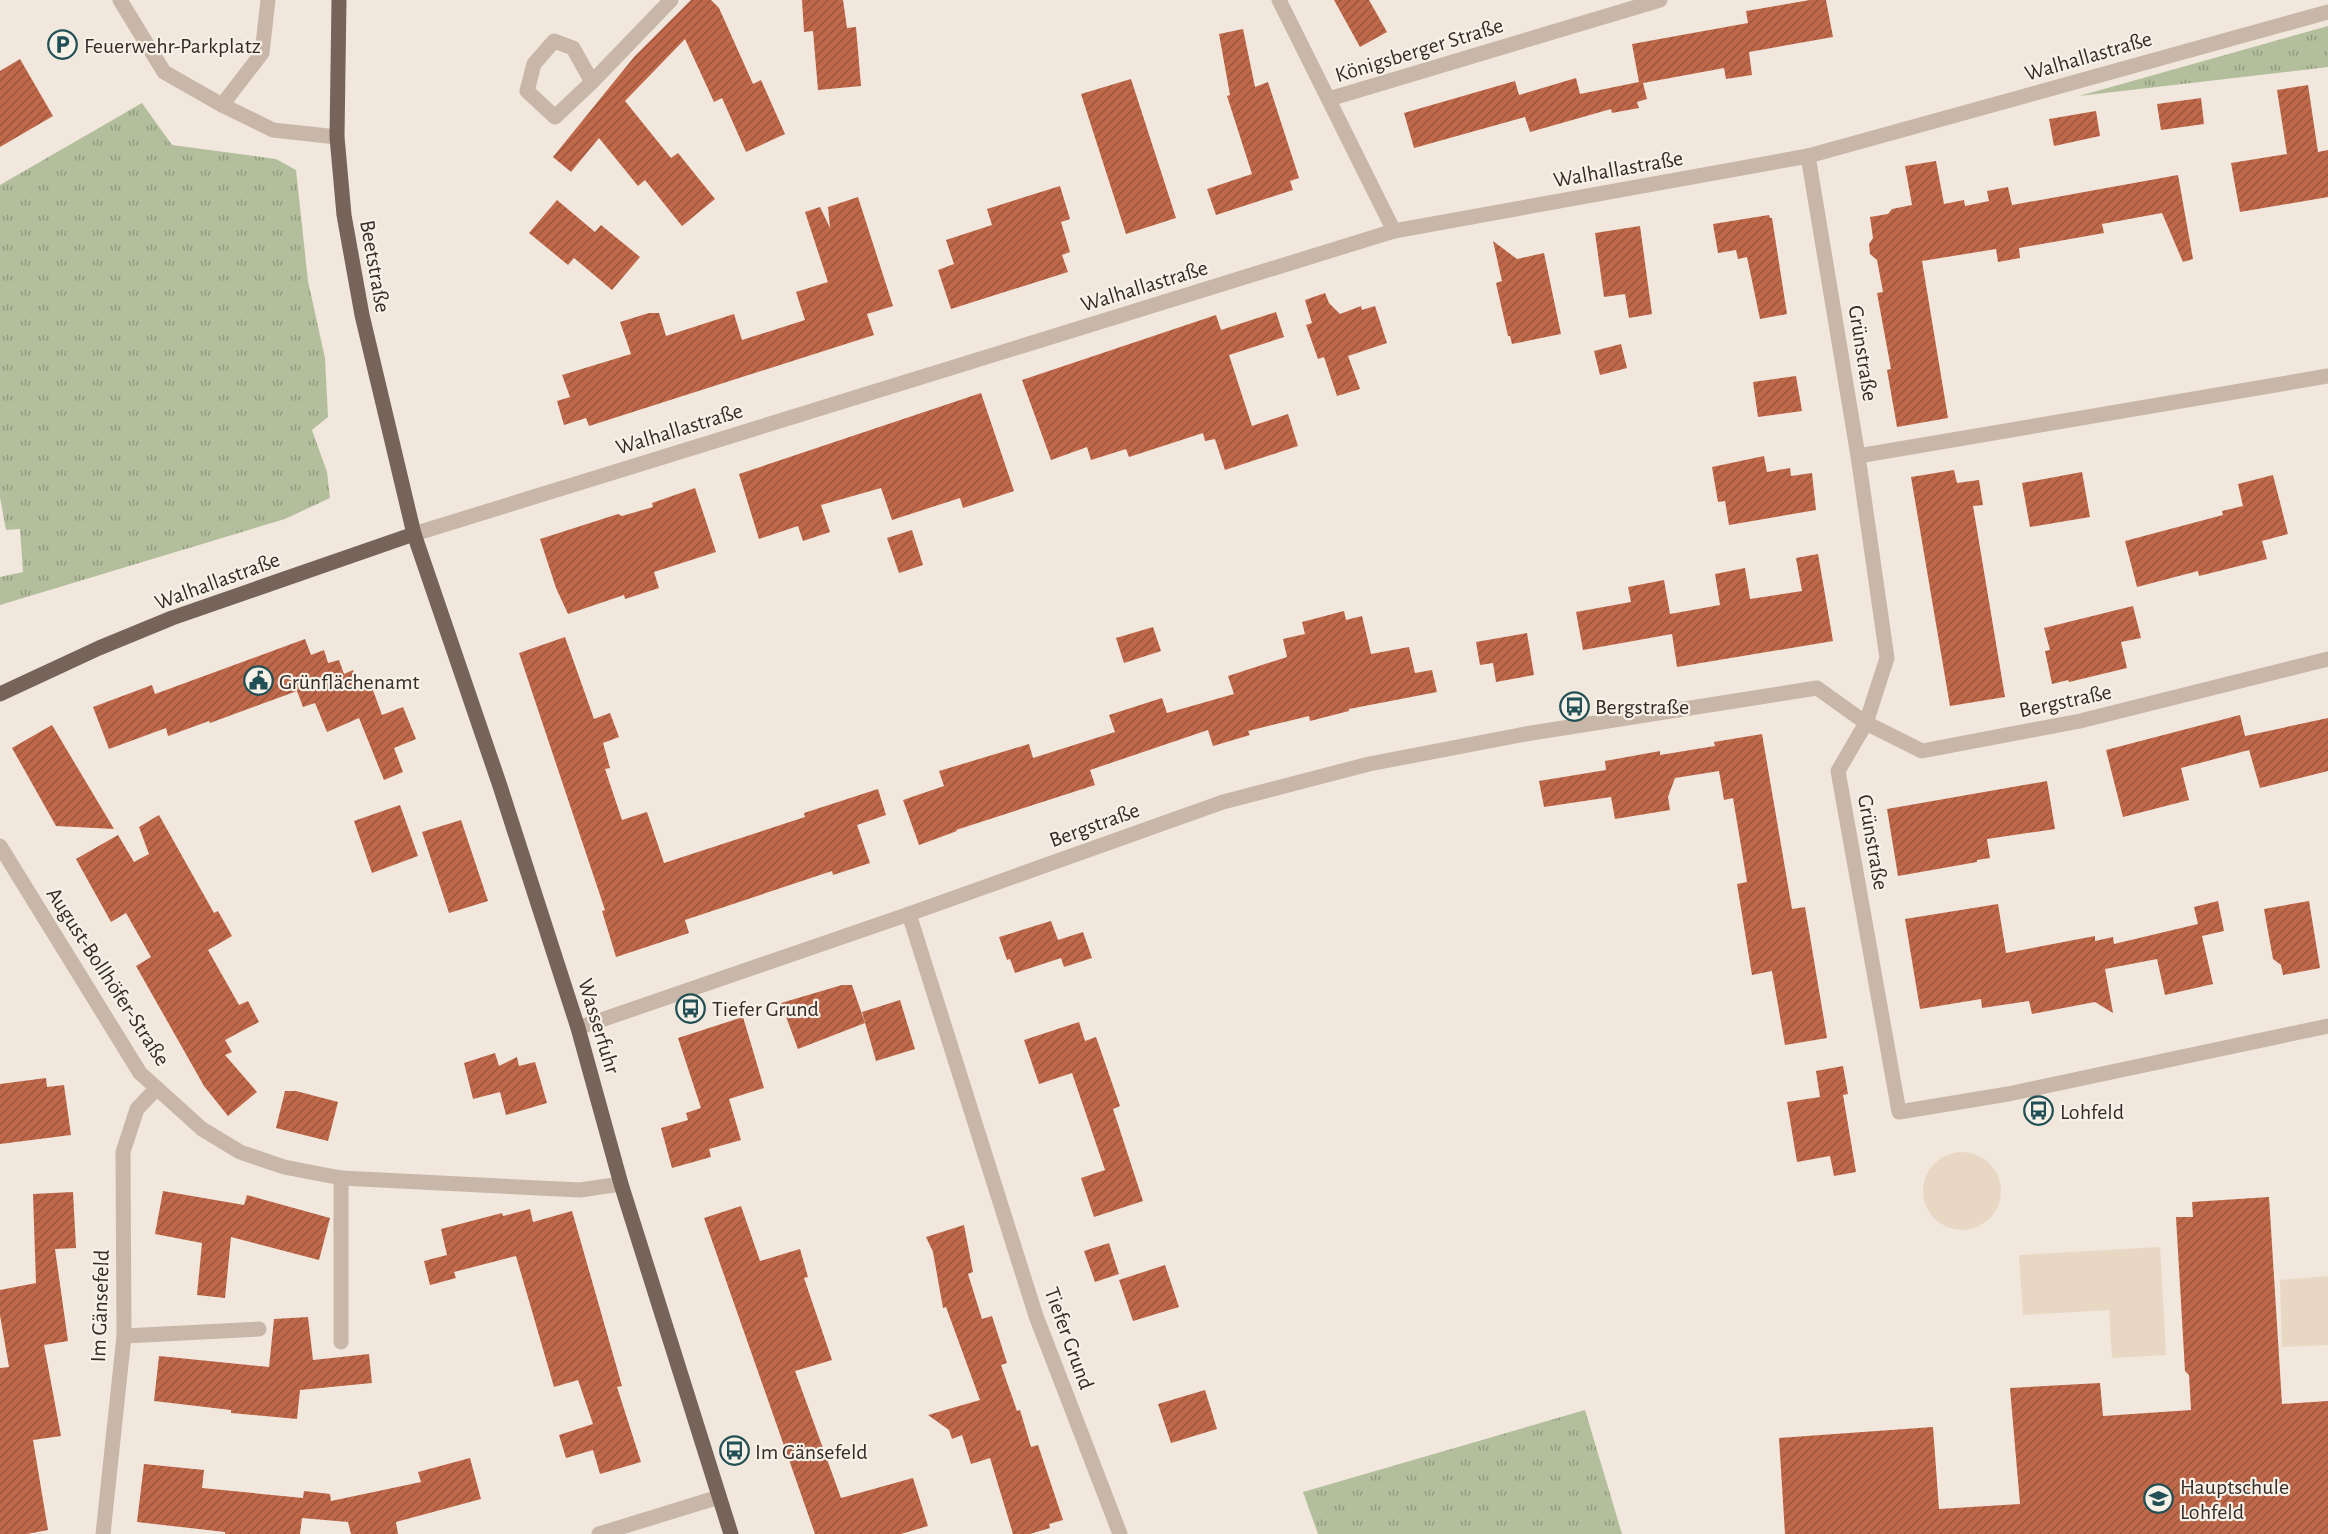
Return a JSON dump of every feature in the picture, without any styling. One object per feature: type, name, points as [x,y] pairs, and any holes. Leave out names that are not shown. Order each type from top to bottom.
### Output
[{"type":"main road","name":"Beetstraße","points":[[339,0],[337,137],[344,215],[362,315],[414,534]]},
{"type":"main road","name":"Walhallastraße","points":[[0,694],[99,648],[172,618],[414,534]]},
{"type":"main road","name":"Wasserfuhr","points":[[414,534],[501,786],[578,1028],[621,1184],[731,1534]]},
{"type":"street","points":[[120,0],[164,72],[222,105],[273,130],[337,137]]},
{"type":"street","points":[[222,105],[262,53],[268,0]]},
{"type":"street","points":[[592,82],[573,48],[554,41],[534,64],[527,90],[555,117],[592,82],[671,0]]},
{"type":"street","points":[[1278,0],[1394,231]]},
{"type":"street","name":"Königsberger Straße","points":[[1329,99],[1660,0]]},
{"type":"street","name":"Walhallastraße","points":[[414,534],[1394,231],[1808,156],[2328,12]]},
{"type":"street","name":"Grünstraße","points":[[1808,156],[1858,456],[1887,658],[1866,723],[1838,771],[1899,1112],[2008,1094],[2328,1026]]},
{"type":"street","points":[[1858,456],[2328,376]]},
{"type":"street","name":"Bergstraße","points":[[578,1028],[909,914],[1223,802],[1369,764],[1525,734],[1817,688],[1866,723],[1922,751],[2080,721],[2328,658]]},
{"type":"street","name":"August-Bollhöfer-Straße","points":[[0,846],[140,1073],[202,1130],[240,1152],[284,1167],[341,1178],[580,1190],[621,1184]]},
{"type":"street","name":"Tiefer Grund","points":[[909,914],[1036,1316],[1120,1534]]},
{"type":"street","name":"Im Gänsefeld","points":[[103,1534],[124,1336],[123,1152],[137,1109],[156,1089]]},
{"type":"street","points":[[341,1178],[341,1342]]},
{"type":"street","points":[[124,1336],[259,1329]]},
{"type":"street","points":[[599,1534],[719,1497]]},
{"type":"green space","points":[[2328,26],[2328,67],[2079,96]]},
{"type":"green space","points":[[142,103],[172,145],[276,159],[296,170],[308,281],[325,358],[328,417],[312,430],[327,472],[330,498],[285,519],[0,605],[0,577],[23,572],[20,529],[6,530],[0,497],[0,185]]},
{"type":"green space","points":[[1585,1410],[1622,1534],[1318,1534],[1303,1492]]},
{"type":"shaded area","points":[[1962,1152],[1977,1155],[1989,1164],[1998,1176],[2001,1191],[1998,1206],[1989,1218],[1977,1227],[1962,1230],[1947,1227],[1935,1218],[1926,1206],[1923,1191],[1926,1176],[1935,1164],[1947,1155]]},
{"type":"shaded area","points":[[2160,1247],[2166,1355],[2112,1358],[2109,1310],[2023,1315],[2019,1255]]},
{"type":"shaded area","points":[[2328,1276],[2328,1345],[2282,1347],[2280,1280]]},
{"type":"building","points":[[691,0],[711,0],[719,8],[753,84],[761,80],[785,134],[746,152],[722,98],[714,102],[685,39],[625,101],[671,158],[678,153],[715,199],[682,226],[645,180],[638,186],[599,138],[571,172],[553,157],[634,57]]},
{"type":"building","points":[[802,0],[843,0],[847,28],[856,27],[861,86],[818,90],[813,31],[804,32]]},
{"type":"building","points":[[1334,0],[1369,0],[1387,32],[1360,47]]},
{"type":"building","points":[[1810,0],[1826,0],[1833,37],[1749,52],[1752,75],[1726,79],[1724,68],[1643,83],[1647,99],[1637,102],[1639,108],[1612,113],[1611,109],[1530,132],[1525,117],[1414,148],[1404,113],[1515,81],[1519,95],[1576,78],[1580,94],[1639,82],[1632,44],[1748,23],[1746,11]]},
{"type":"building","points":[[1243,29],[1255,87],[1268,82],[1299,178],[1290,181],[1293,190],[1216,215],[1207,189],[1252,174],[1227,96],[1230,95],[1219,34]]},
{"type":"building","points":[[20,59],[53,116],[0,147],[0,71]]},
{"type":"building","points":[[1131,79],[1176,218],[1126,234],[1081,94]]},
{"type":"building","points":[[2308,85],[2318,152],[2328,150],[2328,197],[2240,212],[2231,163],[2287,154],[2277,90]]},
{"type":"building","points":[[2201,98],[2204,124],[2161,130],[2157,104]]},
{"type":"building","points":[[2096,111],[2100,136],[2054,146],[2049,119]]},
{"type":"building","points":[[1936,161],[1944,204],[1964,200],[1965,206],[1989,201],[1987,191],[2008,187],[2012,205],[2178,175],[2193,259],[2183,262],[2162,213],[2102,224],[2104,233],[2019,248],[2020,258],[1998,262],[1996,249],[1922,261],[1948,418],[1897,427],[1887,370],[1891,369],[1877,293],[1883,292],[1877,260],[1870,254],[1869,244],[1873,238],[1870,217],[1888,214],[1892,209],[1912,205],[1905,166]]},
{"type":"building","points":[[1060,186],[1070,219],[1061,222],[1070,252],[1062,255],[1068,272],[951,309],[938,270],[954,264],[946,240],[992,225],[987,209]]},
{"type":"building","points":[[858,197],[893,306],[867,314],[874,335],[589,426],[586,418],[564,425],[557,401],[570,397],[562,375],[631,354],[620,322],[649,313],[659,313],[666,336],[734,314],[742,340],[805,320],[796,292],[828,282],[805,212],[820,207],[830,228],[828,207]]},
{"type":"building","points":[[557,200],[595,232],[601,225],[640,257],[612,290],[574,258],[568,265],[529,233]]},
{"type":"building","points":[[1769,215],[1772,218],[1787,314],[1760,319],[1747,257],[1738,259],[1736,250],[1718,253],[1713,224]]},
{"type":"building","points":[[1640,226],[1652,314],[1629,318],[1625,294],[1604,297],[1595,233]]},
{"type":"building","points":[[1493,241],[1517,259],[1544,253],[1561,334],[1512,344],[1508,336],[1496,283],[1502,281]]},
{"type":"building","points":[[1325,293],[1329,303],[1340,314],[1361,306],[1362,310],[1375,306],[1387,343],[1348,356],[1360,389],[1337,396],[1324,357],[1318,359],[1306,325],[1312,323],[1305,300]]},
{"type":"building","points":[[1276,312],[1284,337],[1229,355],[1252,426],[1288,414],[1298,446],[1225,470],[1215,439],[1205,441],[1203,433],[1129,457],[1126,449],[1091,460],[1087,447],[1051,460],[1022,380],[1216,315],[1221,330]]},
{"type":"building","points":[[1621,344],[1627,368],[1600,375],[1594,351]]},
{"type":"building","points":[[1796,376],[1802,411],[1758,417],[1753,382]]},
{"type":"building","points":[[981,393],[1014,491],[963,508],[960,498],[892,520],[881,488],[821,505],[830,532],[803,541],[798,526],[759,539],[739,474]]},
{"type":"building","points":[[1764,456],[1767,472],[1790,468],[1791,476],[1812,473],[1816,510],[1729,525],[1725,501],[1718,502],[1712,467]]},
{"type":"building","points":[[1954,470],[1957,483],[1979,480],[1983,505],[1973,506],[2005,697],[1950,706],[1911,477]]},
{"type":"building","points":[[2082,472],[2090,517],[2030,527],[2022,483]]},
{"type":"building","points":[[2273,475],[2288,534],[2262,541],[2267,559],[2199,576],[2198,571],[2137,587],[2125,541],[2223,515],[2222,511],[2243,506],[2238,484]]},
{"type":"building","points":[[695,488],[716,552],[654,572],[659,588],[625,599],[624,595],[568,614],[556,588],[540,539],[618,514],[622,516],[653,507],[652,503]]},
{"type":"building","points":[[912,530],[923,565],[899,573],[887,538]]},
{"type":"building","points":[[1818,554],[1833,641],[1677,667],[1672,634],[1583,650],[1576,612],[1631,602],[1628,587],[1664,580],[1670,614],[1720,605],[1715,574],[1745,568],[1750,599],[1802,591],[1796,558]]},
{"type":"building","points":[[2133,606],[2141,638],[2121,642],[2127,668],[2052,684],[2045,651],[2050,650],[2044,628]]},
{"type":"building","points":[[1344,611],[1346,620],[1362,616],[1371,654],[1409,647],[1415,673],[1432,670],[1437,692],[1349,709],[1349,711],[1310,721],[1309,716],[1248,731],[1250,735],[1213,746],[1208,730],[1090,770],[1095,785],[956,830],[919,845],[903,800],[944,786],[939,771],[1029,744],[1033,758],[1115,732],[1109,715],[1162,698],[1167,713],[1234,694],[1228,676],[1287,657],[1283,639],[1305,634],[1302,622]]},
{"type":"building","points":[[1153,627],[1161,651],[1124,663],[1116,638]]},
{"type":"building","points":[[1527,633],[1534,675],[1496,682],[1493,663],[1480,665],[1476,642]]},
{"type":"building","points":[[565,637],[594,719],[610,713],[619,737],[603,743],[610,768],[605,769],[622,820],[647,812],[664,863],[805,817],[804,813],[878,789],[886,815],[857,825],[870,863],[833,875],[832,871],[685,920],[689,933],[616,957],[602,911],[605,910],[519,653]]},
{"type":"building","points":[[305,639],[311,655],[324,650],[328,663],[339,660],[344,674],[353,670],[359,686],[370,682],[382,715],[403,707],[416,739],[394,748],[403,772],[384,780],[359,718],[327,732],[315,703],[303,707],[297,691],[168,736],[166,728],[109,749],[93,707],[152,685],[155,694]]},
{"type":"building","points":[[2240,715],[2245,736],[2328,718],[2328,771],[2260,788],[2249,750],[2181,768],[2189,800],[2123,817],[2106,750]]},
{"type":"building","points":[[52,725],[114,829],[56,826],[12,748]]},
{"type":"building","points":[[1762,734],[1792,909],[1805,907],[1827,1038],[1785,1045],[1772,971],[1752,975],[1737,884],[1747,882],[1733,798],[1724,800],[1719,771],[1675,778],[1668,797],[1670,810],[1615,819],[1611,797],[1544,807],[1539,781],[1606,770],[1605,761],[1660,751],[1660,755],[1715,746],[1714,742]]},
{"type":"building","points":[[2047,781],[2055,829],[1987,839],[1990,858],[1898,876],[1887,809]]},
{"type":"building","points":[[400,805],[418,856],[372,873],[354,821]]},
{"type":"building","points":[[159,815],[214,913],[218,911],[232,936],[208,950],[239,1005],[248,1001],[259,1022],[225,1040],[232,1052],[225,1055],[257,1092],[228,1116],[204,1086],[136,966],[151,957],[126,913],[111,922],[76,859],[118,835],[134,862],[149,854],[139,827]]},
{"type":"building","points":[[461,820],[488,901],[449,913],[422,832]]},
{"type":"building","points":[[2218,901],[2224,931],[2202,936],[2213,984],[2165,995],[2157,959],[2105,969],[2113,1013],[2095,1002],[2032,1014],[2029,1001],[1982,1008],[1981,999],[1920,1009],[1905,919],[1998,904],[2006,953],[2095,936],[2095,941],[2113,937],[2114,944],[2198,924],[2194,907]]},
{"type":"building","points":[[2309,901],[2320,968],[2283,975],[2281,965],[2273,959],[2264,909]]},
{"type":"building","points":[[1051,921],[1058,940],[1083,932],[1092,958],[1064,967],[1061,958],[1015,973],[1010,959],[1007,960],[999,937]]},
{"type":"building","points":[[842,985],[852,985],[865,1023],[798,1049],[781,1003]]},
{"type":"building","points":[[900,1000],[915,1049],[876,1061],[862,1012]]},
{"type":"building","points":[[743,1017],[764,1088],[729,1099],[741,1140],[709,1149],[711,1157],[672,1168],[661,1128],[688,1120],[686,1113],[701,1108],[678,1038]]},
{"type":"building","points":[[1079,1022],[1085,1041],[1096,1037],[1120,1106],[1113,1109],[1143,1201],[1094,1217],[1081,1178],[1105,1170],[1072,1073],[1039,1084],[1024,1040]]},
{"type":"building","points":[[495,1053],[499,1066],[517,1057],[519,1066],[535,1062],[547,1103],[506,1115],[500,1092],[473,1099],[464,1063]]},
{"type":"building","points":[[1843,1066],[1848,1094],[1843,1095],[1856,1172],[1834,1176],[1830,1156],[1797,1162],[1787,1102],[1820,1097],[1816,1071]]},
{"type":"building","points":[[46,1078],[47,1087],[64,1085],[71,1135],[0,1144],[0,1084]]},
{"type":"building","points":[[285,1091],[296,1091],[338,1102],[328,1141],[276,1128]]},
{"type":"building","points":[[163,1191],[244,1205],[247,1195],[330,1218],[319,1260],[231,1237],[225,1298],[197,1295],[202,1243],[155,1234]]},
{"type":"building","points":[[73,1192],[76,1248],[55,1249],[68,1341],[44,1345],[61,1436],[33,1440],[48,1530],[27,1534],[0,1534],[0,1368],[9,1367],[0,1315],[0,1290],[36,1283],[33,1194]]},
{"type":"building","points":[[2269,1197],[2282,1404],[2328,1401],[2328,1534],[1785,1534],[1779,1438],[1933,1427],[1939,1509],[2020,1504],[2010,1388],[2100,1383],[2103,1416],[2191,1410],[2189,1375],[2185,1371],[2176,1217],[2193,1217],[2192,1202]]},
{"type":"building","points":[[741,1206],[760,1261],[800,1249],[808,1277],[804,1278],[832,1360],[795,1371],[841,1498],[913,1478],[928,1526],[901,1534],[815,1534],[704,1218]]},
{"type":"building","points":[[530,1209],[533,1222],[572,1211],[622,1386],[617,1387],[641,1462],[600,1474],[593,1450],[566,1458],[559,1435],[593,1424],[578,1380],[554,1387],[516,1256],[454,1272],[456,1278],[430,1285],[424,1261],[447,1255],[441,1229],[502,1213],[503,1216]]},
{"type":"building","points":[[964,1225],[973,1272],[968,1274],[982,1319],[992,1316],[1007,1363],[1001,1365],[1017,1411],[1020,1410],[1031,1447],[1038,1445],[1063,1520],[1049,1524],[1050,1528],[1030,1534],[1013,1534],[990,1458],[971,1464],[962,1435],[952,1439],[949,1430],[928,1415],[980,1400],[946,1307],[943,1308],[933,1252],[926,1237]]},
{"type":"building","points":[[1109,1243],[1119,1274],[1095,1282],[1084,1251]]},
{"type":"building","points":[[1165,1265],[1179,1307],[1133,1321],[1119,1280]]},
{"type":"building","points":[[308,1317],[313,1360],[369,1354],[372,1383],[300,1390],[297,1419],[231,1413],[231,1410],[154,1401],[159,1356],[269,1367],[274,1319]]},
{"type":"building","points":[[1205,1390],[1217,1429],[1171,1443],[1158,1404]]},
{"type":"building","points":[[470,1458],[481,1499],[396,1522],[398,1534],[351,1534],[348,1522],[302,1518],[300,1534],[225,1534],[225,1532],[137,1522],[144,1464],[204,1470],[202,1488],[303,1498],[304,1491],[330,1494],[331,1501],[421,1482],[418,1472]]},
{"type":"place","name":"Feuerwehr-Parkplatz","points":[[63,45]]},
{"type":"place","name":"Grünflächenamt","points":[[258,681]]},
{"type":"place","name":"Bergstraße","points":[[1574,706]]},
{"type":"place","name":"Tiefer Grund","points":[[691,1008]]},
{"type":"place","name":"Lohfeld","points":[[2039,1111]]},
{"type":"place","name":"Im Gänsefeld","points":[[734,1451]]},
{"type":"place","name":"Hauptschule Lohfeld","points":[[2159,1499]]}]
